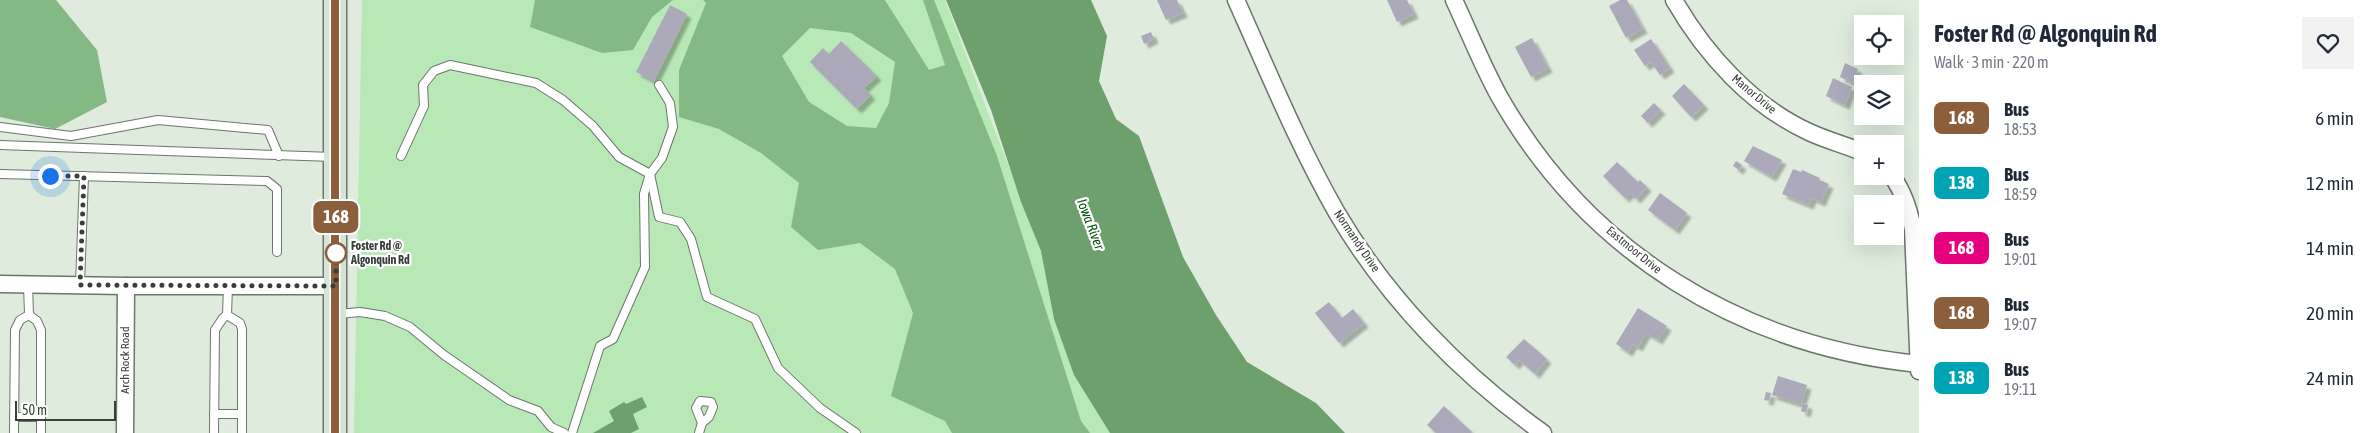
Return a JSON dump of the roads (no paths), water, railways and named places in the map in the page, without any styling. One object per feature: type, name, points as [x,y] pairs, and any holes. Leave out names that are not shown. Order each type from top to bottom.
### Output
[{"type":"street","points":[[335,0],[335,433]]},
{"type":"street","name":"Normandy Drive","points":[[1236,0],[1316,173],[1338,214],[1367,256],[1394,294],[1442,347],[1478,382],[1543,433]]},
{"type":"street","name":"Eastmoor Drive","points":[[1454,0],[1499,96],[1526,136],[1570,193],[1622,243],[1681,286],[1744,320],[1778,334],[1838,352],[1919,364]]},
{"type":"street","name":"Manor Drive","points":[[1674,0],[1699,38],[1726,71],[1747,91],[1785,119],[1807,132],[1854,149]]},
{"type":"street","points":[[1899,185],[1909,208],[1914,229],[1919,371]]},
{"type":"street","points":[[0,284],[336,286]]},
{"type":"street","name":"Arch Rock Road","points":[[125,433],[126,286]]},
{"type":"lane","points":[[401,156],[424,106],[423,85],[434,71],[450,65],[536,83],[563,100],[593,126],[619,157],[650,174],[659,217],[680,222],[691,239],[707,298],[755,319],[778,368],[820,408],[856,433]]},
{"type":"lane","points":[[572,433],[600,346],[613,339],[645,267],[644,194],[650,174],[662,158],[673,127],[670,103],[659,85]]},
{"type":"lane","points":[[0,127],[71,136],[158,120],[268,130],[279,156]]},
{"type":"lane","points":[[0,145],[335,157]]},
{"type":"lane","points":[[0,174],[267,182],[277,189],[277,252]]},
{"type":"lane","points":[[80,285],[84,176]]},
{"type":"lane","points":[[28,284],[29,315]]},
{"type":"lane","points":[[214,433],[215,330],[227,315],[228,286]]},
{"type":"lane","points":[[336,314],[360,312],[384,316],[410,328],[444,355],[508,400],[538,412],[550,427],[564,433]]},
{"type":"lane","points":[[29,315],[37,321],[41,330],[41,433]]},
{"type":"lane","points":[[14,433],[15,330],[20,320],[29,315]]},
{"type":"lane","points":[[227,315],[240,323],[242,329],[242,433]]},
{"type":"lane","points":[[214,414],[242,414]]},
{"type":"lane","points":[[14,417],[41,417]]},
{"type":"lane","points":[[699,433],[702,423]]},
{"type":"water","name":"Iowa River","points":[[946,0],[1091,0],[1107,36],[1099,81],[1116,119],[1139,136],[1183,257],[1216,315],[1247,362],[1316,403],[1345,433],[1110,433],[1074,375],[1054,319],[1041,251],[1021,202],[991,110]]},
{"type":"water","points":[[642,397],[647,407],[633,414],[639,429],[631,433],[593,433],[614,421],[609,411],[624,402],[626,404]]},
{"type":"place","name":"Foster Rd @ Algonquin Rd","points":[[336,253]]}]
